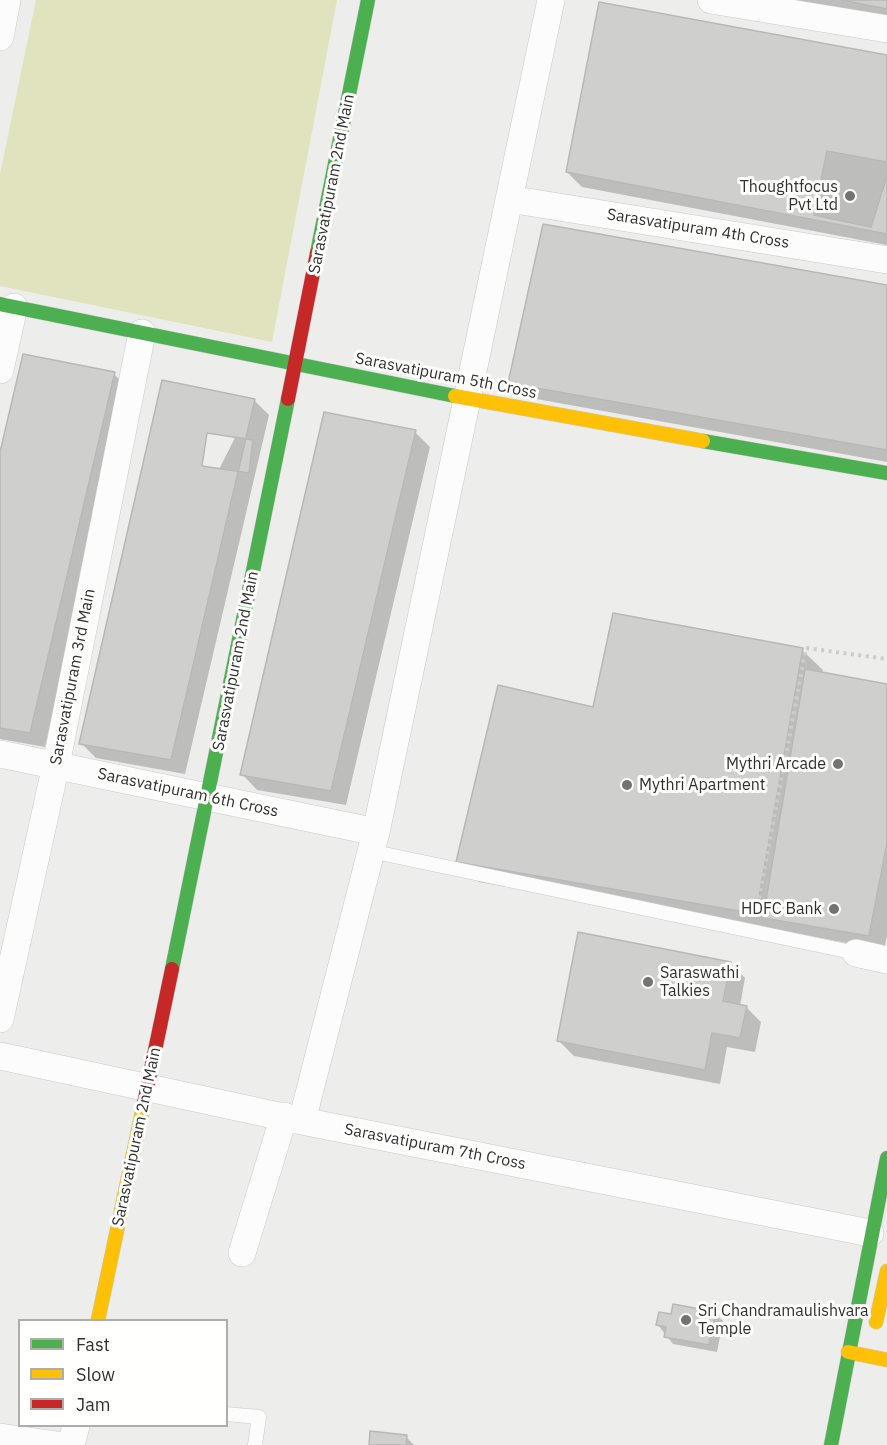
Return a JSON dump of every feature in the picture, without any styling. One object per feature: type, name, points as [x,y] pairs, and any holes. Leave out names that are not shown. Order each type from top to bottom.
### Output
[{"type":"street","points":[[0,36],[7,0]]},
{"type":"street","name":"Sarasvatipuram 2nd Main","points":[[98,1319],[208,797],[368,0]]},
{"type":"street","points":[[242,1253],[293,1119],[373,842],[551,0]]},
{"type":"street","points":[[711,0],[887,29]]},
{"type":"street","name":"Sarasvatipuram 4th Cross","points":[[509,199],[887,260]]},
{"type":"street","points":[[0,370],[7,306]]},
{"type":"street","name":"Sarasvatipuram 5th Cross","points":[[7,306],[468,399],[887,473]]},
{"type":"street","name":"Sarasvatipuram 3rd Main","points":[[0,1019],[56,765],[142,333]]},
{"type":"street","name":"Sarasvatipuram 6th Cross","points":[[0,753],[208,797],[373,842]]},
{"type":"street","points":[[856,953],[887,960]]},
{"type":"street","name":"Sarasvatipuram 7th Cross","points":[[0,1056],[293,1119],[870,1233]]},
{"type":"street","points":[[831,1445],[870,1233],[887,1158]]},
{"type":"street","points":[[870,1352],[887,1271]]},
{"type":"street","points":[[848,1352],[870,1352],[887,1360]]},
{"type":"street","points":[[71,1445],[76,1427]]},
{"type":"street","points":[[0,1437],[57,1445]]},
{"type":"lane","points":[[373,842],[856,953]]},
{"type":"lane","points":[[228,1414],[259,1417],[255,1445]]},
{"type":"path","points":[[756,914],[806,648],[887,659]]},
{"type":"green space","points":[[36,0],[337,0],[272,342],[0,286],[0,174]]},
{"type":"building","points":[[842,0],[887,0],[887,9]]},
{"type":"building","points":[[599,2],[887,55],[887,234],[566,172]]},
{"type":"building","name":"Thoughtfocus Pvt Ltd","points":[[827,151],[887,162],[887,176],[871,227],[814,215]]},
{"type":"building","points":[[543,224],[887,285],[887,450],[508,383]]},
{"type":"building","points":[[23,354],[115,372],[30,733],[0,728],[0,452]]},
{"type":"building","points":[[162,380],[255,399],[171,760],[79,744]]},
{"type":"building","points":[[324,412],[416,430],[331,791],[240,775]]},
{"type":"building","points":[[207,433],[253,440],[249,473],[202,466]]},
{"type":"building","name":"Mythri Apartment","points":[[613,613],[803,648],[756,914],[456,862],[498,685],[593,707]]},
{"type":"building","name":"Mythri Arcade","points":[[805,669],[887,684],[887,843],[869,936],[763,918]]},
{"type":"building","name":"Saraswathi Talkies","points":[[578,932],[731,962],[723,1001],[747,1006],[740,1038],[712,1033],[705,1070],[557,1041]]},
{"type":"building","name":"Sri Chandramaulishvara Temple","points":[[673,1304],[716,1312],[709,1345],[664,1337],[666,1327],[656,1325],[659,1312],[671,1314]]},
{"type":"building","points":[[370,1431],[407,1435],[406,1445],[369,1445]]},
{"type":"traffic: fast","points":[[317,253],[368,0]]},
{"type":"traffic: fast","points":[[0,304],[455,396]]},
{"type":"traffic: fast","points":[[172,969],[288,399]]},
{"type":"traffic: fast","points":[[703,441],[887,473]]},
{"type":"traffic: fast","points":[[831,1445],[887,1158]]},
{"type":"traffic: slow","points":[[455,396],[703,441]]},
{"type":"traffic: slow","points":[[98,1319],[144,1103]]},
{"type":"traffic: slow","points":[[876,1322],[887,1271]]},
{"type":"traffic: slow","points":[[848,1352],[887,1360]]},
{"type":"traffic: jam","points":[[288,399],[317,253]]},
{"type":"traffic: jam","points":[[144,1103],[172,969]]},
{"type":"place","name":"Thoughtfocus Pvt Ltd","points":[[850,196]]},
{"type":"place","name":"Mythri Arcade","points":[[838,764]]},
{"type":"place","name":"Mythri Apartment","points":[[627,785]]},
{"type":"place","name":"HDFC Bank","points":[[834,909]]},
{"type":"place","name":"Saraswathi Talkies","points":[[648,982]]},
{"type":"place","name":"Sri Chandramaulishvara Temple","points":[[686,1320]]}]
